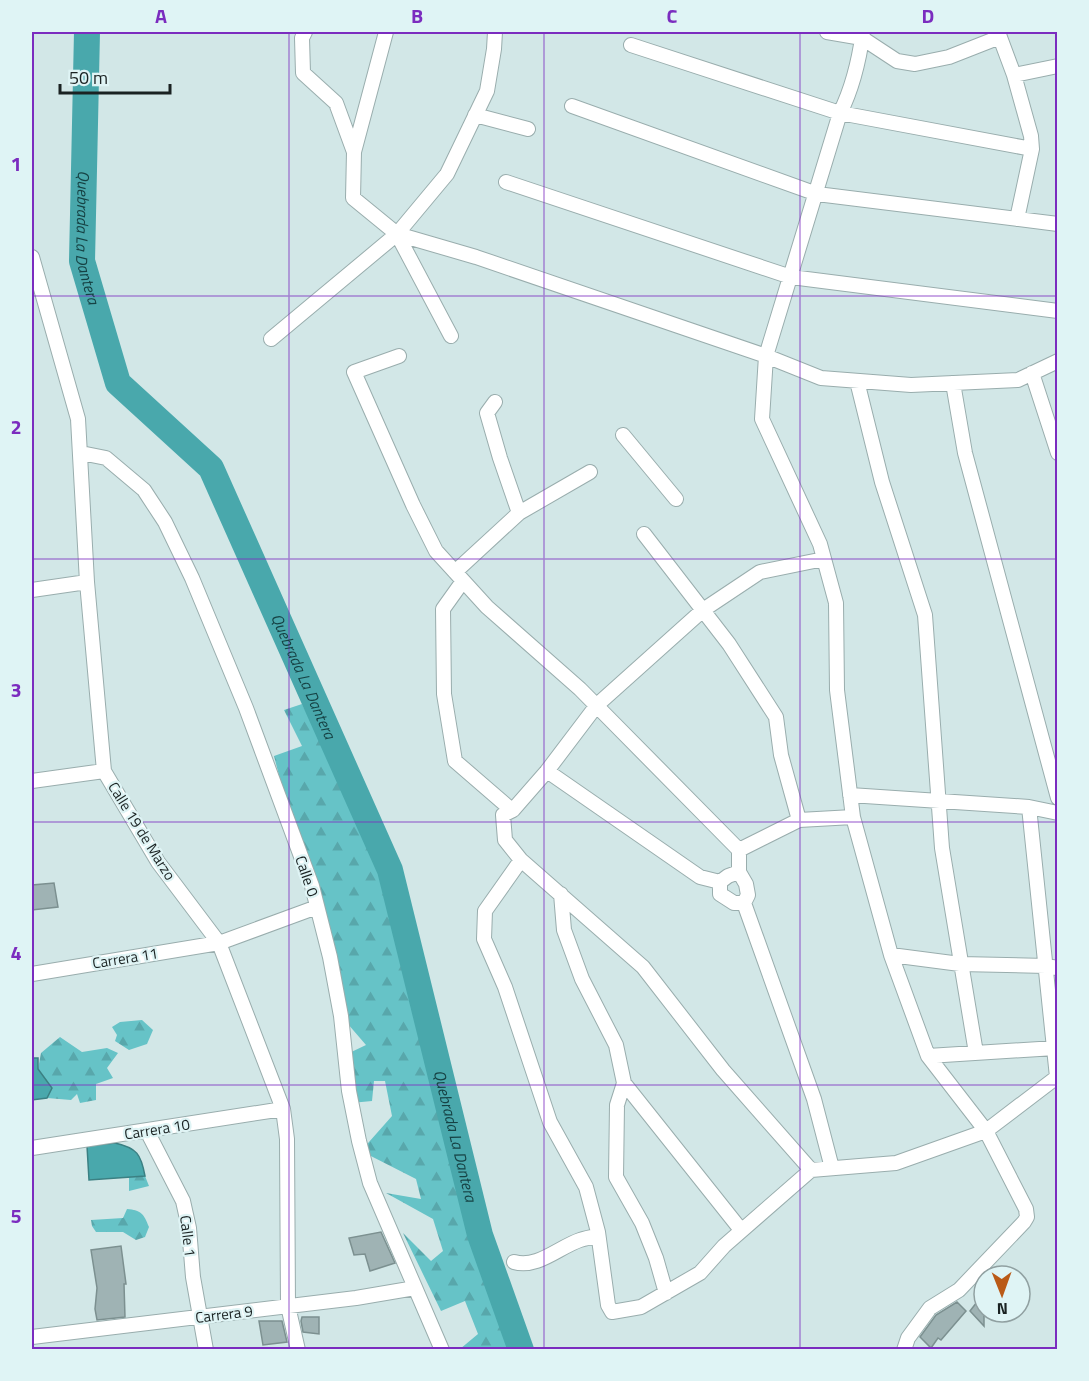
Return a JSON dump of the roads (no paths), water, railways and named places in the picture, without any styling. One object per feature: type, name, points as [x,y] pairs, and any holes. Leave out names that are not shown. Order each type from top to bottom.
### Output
[{"type":"street","points":[[305,32],[302,38],[303,73],[336,103],[354,152]]},
{"type":"street","points":[[386,32],[354,152],[353,198],[397,234],[476,258],[766,356],[821,378],[911,385],[1017,380],[1058,361]]},
{"type":"street","points":[[272,339],[397,234],[447,174],[487,91],[495,32]]},
{"type":"street","points":[[827,32],[862,35],[897,61],[915,64],[949,57],[999,34],[1014,75],[1031,136],[1032,149],[1017,219]]},
{"type":"street","points":[[862,35],[858,65],[840,113],[766,356],[762,419],[820,544],[836,603],[837,690],[853,817],[891,955],[928,1056],[987,1131],[1026,1209],[1027,1216],[1024,1222],[959,1290],[930,1308],[908,1338],[904,1350]]},
{"type":"street","points":[[631,45],[840,113],[1032,149]]},
{"type":"street","points":[[1014,75],[1058,66]]},
{"type":"street","points":[[572,106],[817,194],[1058,224]]},
{"type":"street","points":[[475,115],[528,129]]},
{"type":"street","points":[[506,183],[791,277],[1058,311]]},
{"type":"street","points":[[397,234],[451,336]]},
{"type":"street","name":"Calle 19 de Marzo","points":[[32,257],[78,419],[87,582],[104,771],[158,862],[219,943],[283,1109],[287,1138],[288,1306],[298,1350]]},
{"type":"street","points":[[399,356],[354,372],[436,551],[487,607],[597,705],[738,850],[739,872],[746,884],[748,895],[744,903],[814,1099],[832,1168]]},
{"type":"street","points":[[1032,373],[1058,453]]},
{"type":"street","points":[[857,381],[882,482],[925,615],[942,848],[976,1053]]},
{"type":"street","points":[[953,383],[965,453],[1058,798]]},
{"type":"street","points":[[495,402],[487,412],[500,459],[519,513]]},
{"type":"street","points":[[623,435],[676,499]]},
{"type":"street","name":"Calle 0","points":[[81,453],[106,458],[144,490],[165,522],[192,578],[246,708],[312,886],[330,957],[341,1016],[349,1091],[358,1141],[370,1184],[442,1350]]},
{"type":"street","points":[[513,810],[455,761],[444,694],[444,609],[459,577],[519,513],[590,472]]},
{"type":"street","points":[[644,534],[729,644],[776,717],[781,755],[799,820]]},
{"type":"street","points":[[811,1170],[723,1070],[643,967],[521,860],[505,840],[503,815],[513,810],[547,771],[597,705],[703,610],[760,572],[824,559]]},
{"type":"street","points":[[32,590],[87,582]]},
{"type":"street","points":[[32,781],[104,771]]},
{"type":"street","points":[[547,771],[700,877],[720,882]]},
{"type":"street","points":[[850,795],[938,799],[1029,807],[1058,813]]},
{"type":"street","points":[[521,860],[485,911],[484,939],[505,987],[550,1122],[586,1187],[598,1236],[608,1305],[612,1312],[641,1307],[700,1273],[724,1245],[811,1170],[896,1163],[987,1131],[1057,1077],[1052,967],[1029,807]]},
{"type":"street","points":[[738,850],[799,820],[853,817]]},
{"type":"street","points":[[720,882],[739,872]]},
{"type":"street","points":[[720,882],[720,894],[734,903],[744,903]]},
{"type":"street","points":[[561,894],[564,930],[582,979],[616,1045],[624,1083],[741,1230]]},
{"type":"street","name":"Carrera 11","points":[[32,974],[219,943],[317,907]]},
{"type":"street","points":[[891,955],[960,964],[1052,967]]},
{"type":"street","points":[[928,1056],[1055,1048]]},
{"type":"street","points":[[624,1083],[617,1105],[616,1177],[649,1240],[666,1293]]},
{"type":"street","name":"Carrera 10","points":[[32,1148],[283,1109]]},
{"type":"street","name":"Calle 1","points":[[147,1131],[183,1201],[189,1228],[193,1276],[206,1350]]},
{"type":"street","points":[[514,1262],[528,1263],[580,1240],[598,1236]]},
{"type":"street","name":"Carrera 9","points":[[32,1336],[356,1298],[415,1288]]},
{"type":"waterway","name":"Quebrada La Dantera","points":[[87,32],[82,261],[118,383],[211,468],[390,870],[480,1235],[521,1350]]}]
